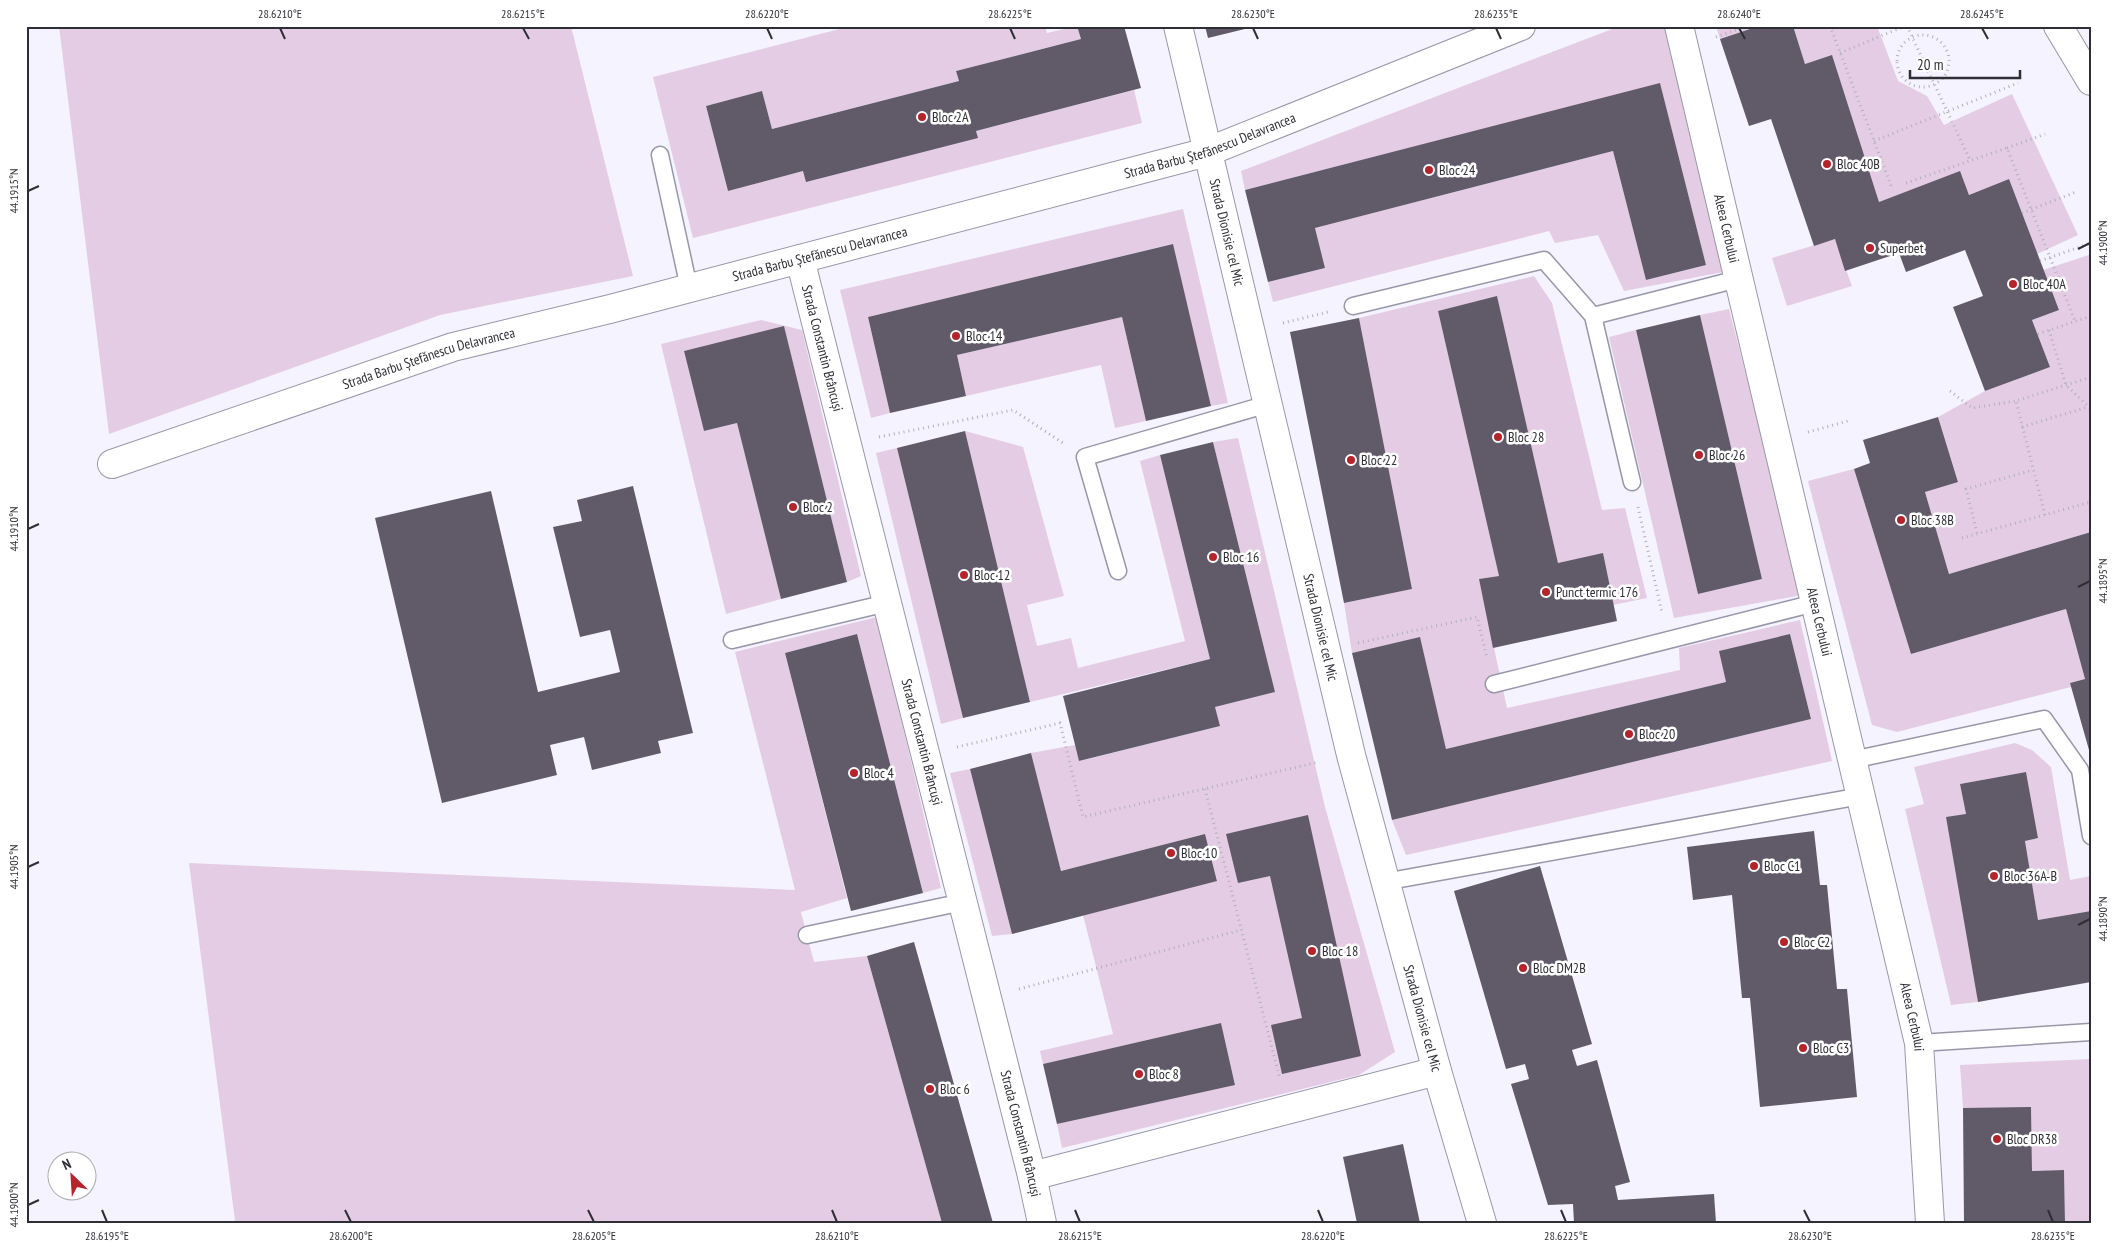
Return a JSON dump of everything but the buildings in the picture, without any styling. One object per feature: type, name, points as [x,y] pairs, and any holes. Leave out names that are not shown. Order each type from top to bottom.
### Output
[{"type":"street","name":"Strada Dionisie cel Mic","points":[[1178,26],[1351,755],[1384,882],[1482,1223]]},
{"type":"street","name":"Strada Barbu Ștefănescu Delavrancea","points":[[112,464],[453,347],[689,288],[1207,152],[1521,26]]},
{"type":"street","name":"Aleea Cerbului","points":[[1679,26],[1919,1043],[1930,1223]]},
{"type":"street","points":[[2058,26],[2091,81]]},
{"type":"street","name":"Strada Constantin Brâncuși","points":[[800,259],[1032,1176],[1042,1223]]},
{"type":"street","points":[[1032,1176],[1437,1071]]},
{"type":"lane","points":[[660,155],[689,288]]},
{"type":"lane","points":[[1353,306],[1544,260],[1593,316],[1632,482]]},
{"type":"lane","points":[[1593,316],[1738,279]]},
{"type":"lane","points":[[1118,571],[1084,457],[1268,404]]},
{"type":"lane","points":[[732,640],[887,603]]},
{"type":"lane","points":[[1494,684],[1815,603]]},
{"type":"lane","points":[[1852,760],[2044,719],[2080,770],[2091,836]]},
{"type":"lane","points":[[1384,882],[1861,796]]},
{"type":"lane","points":[[807,935],[963,902]]},
{"type":"lane","points":[[1919,1043],[2091,1032]]},
{"type":"path","points":[[1719,36],[1748,26]]},
{"type":"path","points":[[1830,26],[1892,188]]},
{"type":"path","points":[[1840,53],[1906,26],[1970,160]]},
{"type":"path","points":[[1929,35],[1937,38],[1948,51],[1949,68],[1945,76],[1935,85],[1923,88],[1914,86],[1901,75],[1897,67],[1900,50],[1912,37],[1929,35]]},
{"type":"path","points":[[1874,141],[2018,84]]},
{"type":"path","points":[[1906,183],[2045,134]]},
{"type":"path","points":[[2007,148],[2076,321]]},
{"type":"path","points":[[2022,213],[2076,192]]},
{"type":"path","points":[[2040,262],[2091,243]]},
{"type":"path","points":[[1250,331],[1353,306]]},
{"type":"path","points":[[2038,334],[2091,316]]},
{"type":"path","points":[[2049,330],[2066,385],[2090,408]]},
{"type":"path","points":[[1950,391],[1972,408],[2016,401],[2091,376]]},
{"type":"path","points":[[2016,401],[2045,515]]},
{"type":"path","points":[[2022,427],[2090,408]]},
{"type":"path","points":[[847,444],[1013,410],[1084,457]]},
{"type":"path","points":[[1776,440],[1848,421]]},
{"type":"path","points":[[1977,533],[1966,489],[2033,470]]},
{"type":"path","points":[[1632,482],[1668,640]]},
{"type":"path","points":[[1962,538],[2091,502]]},
{"type":"path","points":[[1326,650],[1477,617],[1494,684]]},
{"type":"path","points":[[926,754],[1060,724],[1083,817],[1351,755]]},
{"type":"path","points":[[1205,789],[1288,1111]]},
{"type":"path","points":[[987,997],[1241,930]]},
{"type":"shaded area","points":[[59,26],[571,26],[633,276],[440,315],[109,434]]},
{"type":"shaded area","points":[[851,26],[1045,26],[1047,33],[1077,26],[1081,39],[956,71],[959,81],[772,129],[762,91],[706,106],[728,191],[803,171],[977,138],[976,131],[1134,90],[1142,123],[693,238],[653,77]]},
{"type":"shaded area","points":[[1620,26],[1669,26],[1729,271],[1624,291],[1598,235],[1555,243],[1549,231],[1273,302],[1268,282],[1325,268],[1315,228],[1613,151],[1646,280],[1706,265],[1660,84],[1245,190],[1241,171]]},
{"type":"shaded area","points":[[1716,26],[1759,26],[1720,39]]},
{"type":"shaded area","points":[[1793,26],[1877,26],[1898,81],[1927,96],[1944,125],[2012,94],[2078,235],[2037,254],[2009,179],[1969,195],[1960,172],[1879,202],[1832,56],[1805,64]]},
{"type":"shaded area","points":[[1183,209],[1228,403],[1211,406],[1172,244],[868,317],[890,413],[871,418],[840,290]]},
{"type":"shaded area","points":[[1835,239],[1852,286],[1787,306],[1772,258]]},
{"type":"shaded area","points":[[2089,255],[2091,532],[1949,574],[1925,492],[1958,481],[1938,417],[1985,391],[2050,367],[2032,320],[2059,310],[2043,270]]},
{"type":"shaded area","points":[[1534,276],[1552,303],[1602,510],[1625,508],[1647,598],[1613,605],[1603,554],[1558,563],[1497,297],[1438,311],[1499,576],[1479,579],[1507,708],[1680,670],[1679,648],[1800,620],[1832,761],[1406,855],[1392,820],[1811,719],[1790,634],[1720,651],[1726,682],[1446,749],[1420,638],[1352,653],[1344,603],[1412,589],[1359,318]]},
{"type":"shaded area","points":[[1729,309],[1803,595],[1674,618],[1609,337],[1636,330],[1698,594],[1762,579],[1700,315]]},
{"type":"shaded area","points":[[1122,317],[1146,421],[1115,428],[1101,365],[966,396],[957,355]]},
{"type":"shaded area","points":[[761,320],[802,330],[861,576],[847,582],[784,327],[684,351],[704,431],[737,423],[781,599],[726,614],[661,344]]},
{"type":"shaded area","points":[[965,431],[1023,447],[1064,596],[1027,605],[1037,646],[1071,638],[1078,668],[1185,641],[1140,461],[1160,455],[1210,659],[1030,702]]},
{"type":"shaded area","points":[[1238,438],[1325,807],[1395,1052],[1359,1075],[1062,1148],[1057,1124],[1235,1084],[1221,1023],[1043,1064],[1040,1051],[1113,1034],[1083,915],[1217,880],[1205,834],[1061,871],[1031,753],[1075,745],[1080,761],[1219,726],[1215,707],[1275,692],[1213,442]]},
{"type":"shaded area","points":[[897,448],[963,718],[941,724],[876,453]]},
{"type":"shaded area","points":[[1854,469],[1911,654],[2066,609],[2085,679],[2070,683],[2071,687],[1897,732],[1872,725],[1808,481]]},
{"type":"shaded area","points":[[877,617],[941,888],[923,893],[857,634],[785,653],[847,898],[801,912],[814,962],[867,956],[942,1223],[235,1221],[189,863],[795,890],[735,652]]},
{"type":"shaded area","points":[[2015,743],[2032,750],[2051,767],[2070,880],[2091,876],[2091,911],[2038,920],[2025,841],[2038,838],[2026,772],[1960,784],[1966,814],[1978,1002],[1951,1005],[1905,809],[1924,804],[1914,767]]},
{"type":"shaded area","points":[[970,769],[1012,934],[992,936],[950,773]]},
{"type":"shaded area","points":[[2091,1059],[2091,1223],[2065,1223],[2064,1170],[2032,1171],[2031,1108],[1963,1108],[1960,1065]]},
{"type":"place","name":"Bloc 2A","points":[[922,117]]},
{"type":"place","name":"Bloc 40B","points":[[1827,164]]},
{"type":"place","name":"Bloc 24","points":[[1429,170]]},
{"type":"place","name":"Superbet","points":[[1870,248]]},
{"type":"place","name":"Bloc 40A","points":[[2013,284]]},
{"type":"place","name":"Bloc 14","points":[[956,336]]},
{"type":"place","name":"Bloc 28","points":[[1498,437]]},
{"type":"place","name":"Bloc 26","points":[[1699,455]]},
{"type":"place","name":"Bloc 22","points":[[1351,460]]},
{"type":"place","name":"Bloc 2","points":[[793,507]]},
{"type":"place","name":"Bloc 38B","points":[[1901,520]]},
{"type":"place","name":"Bloc 16","points":[[1213,557]]},
{"type":"place","name":"Bloc 12","points":[[964,575]]},
{"type":"place","name":"Punct termic 176","points":[[1546,592]]},
{"type":"place","name":"Bloc 20","points":[[1629,734]]},
{"type":"place","name":"Bloc 4","points":[[854,773]]},
{"type":"place","name":"Bloc 10","points":[[1171,853]]},
{"type":"place","name":"Bloc C1","points":[[1754,866]]},
{"type":"place","name":"Bloc 36A-B","points":[[1994,876]]},
{"type":"place","name":"Bloc C2","points":[[1784,942]]},
{"type":"place","name":"Bloc 18","points":[[1312,951]]},
{"type":"place","name":"Bloc DM2B","points":[[1523,968]]},
{"type":"place","name":"Bloc C3","points":[[1803,1048]]},
{"type":"place","name":"Bloc 8","points":[[1139,1074]]},
{"type":"place","name":"Bloc 6","points":[[930,1089]]},
{"type":"place","name":"Bloc DR38","points":[[1997,1139]]}]
